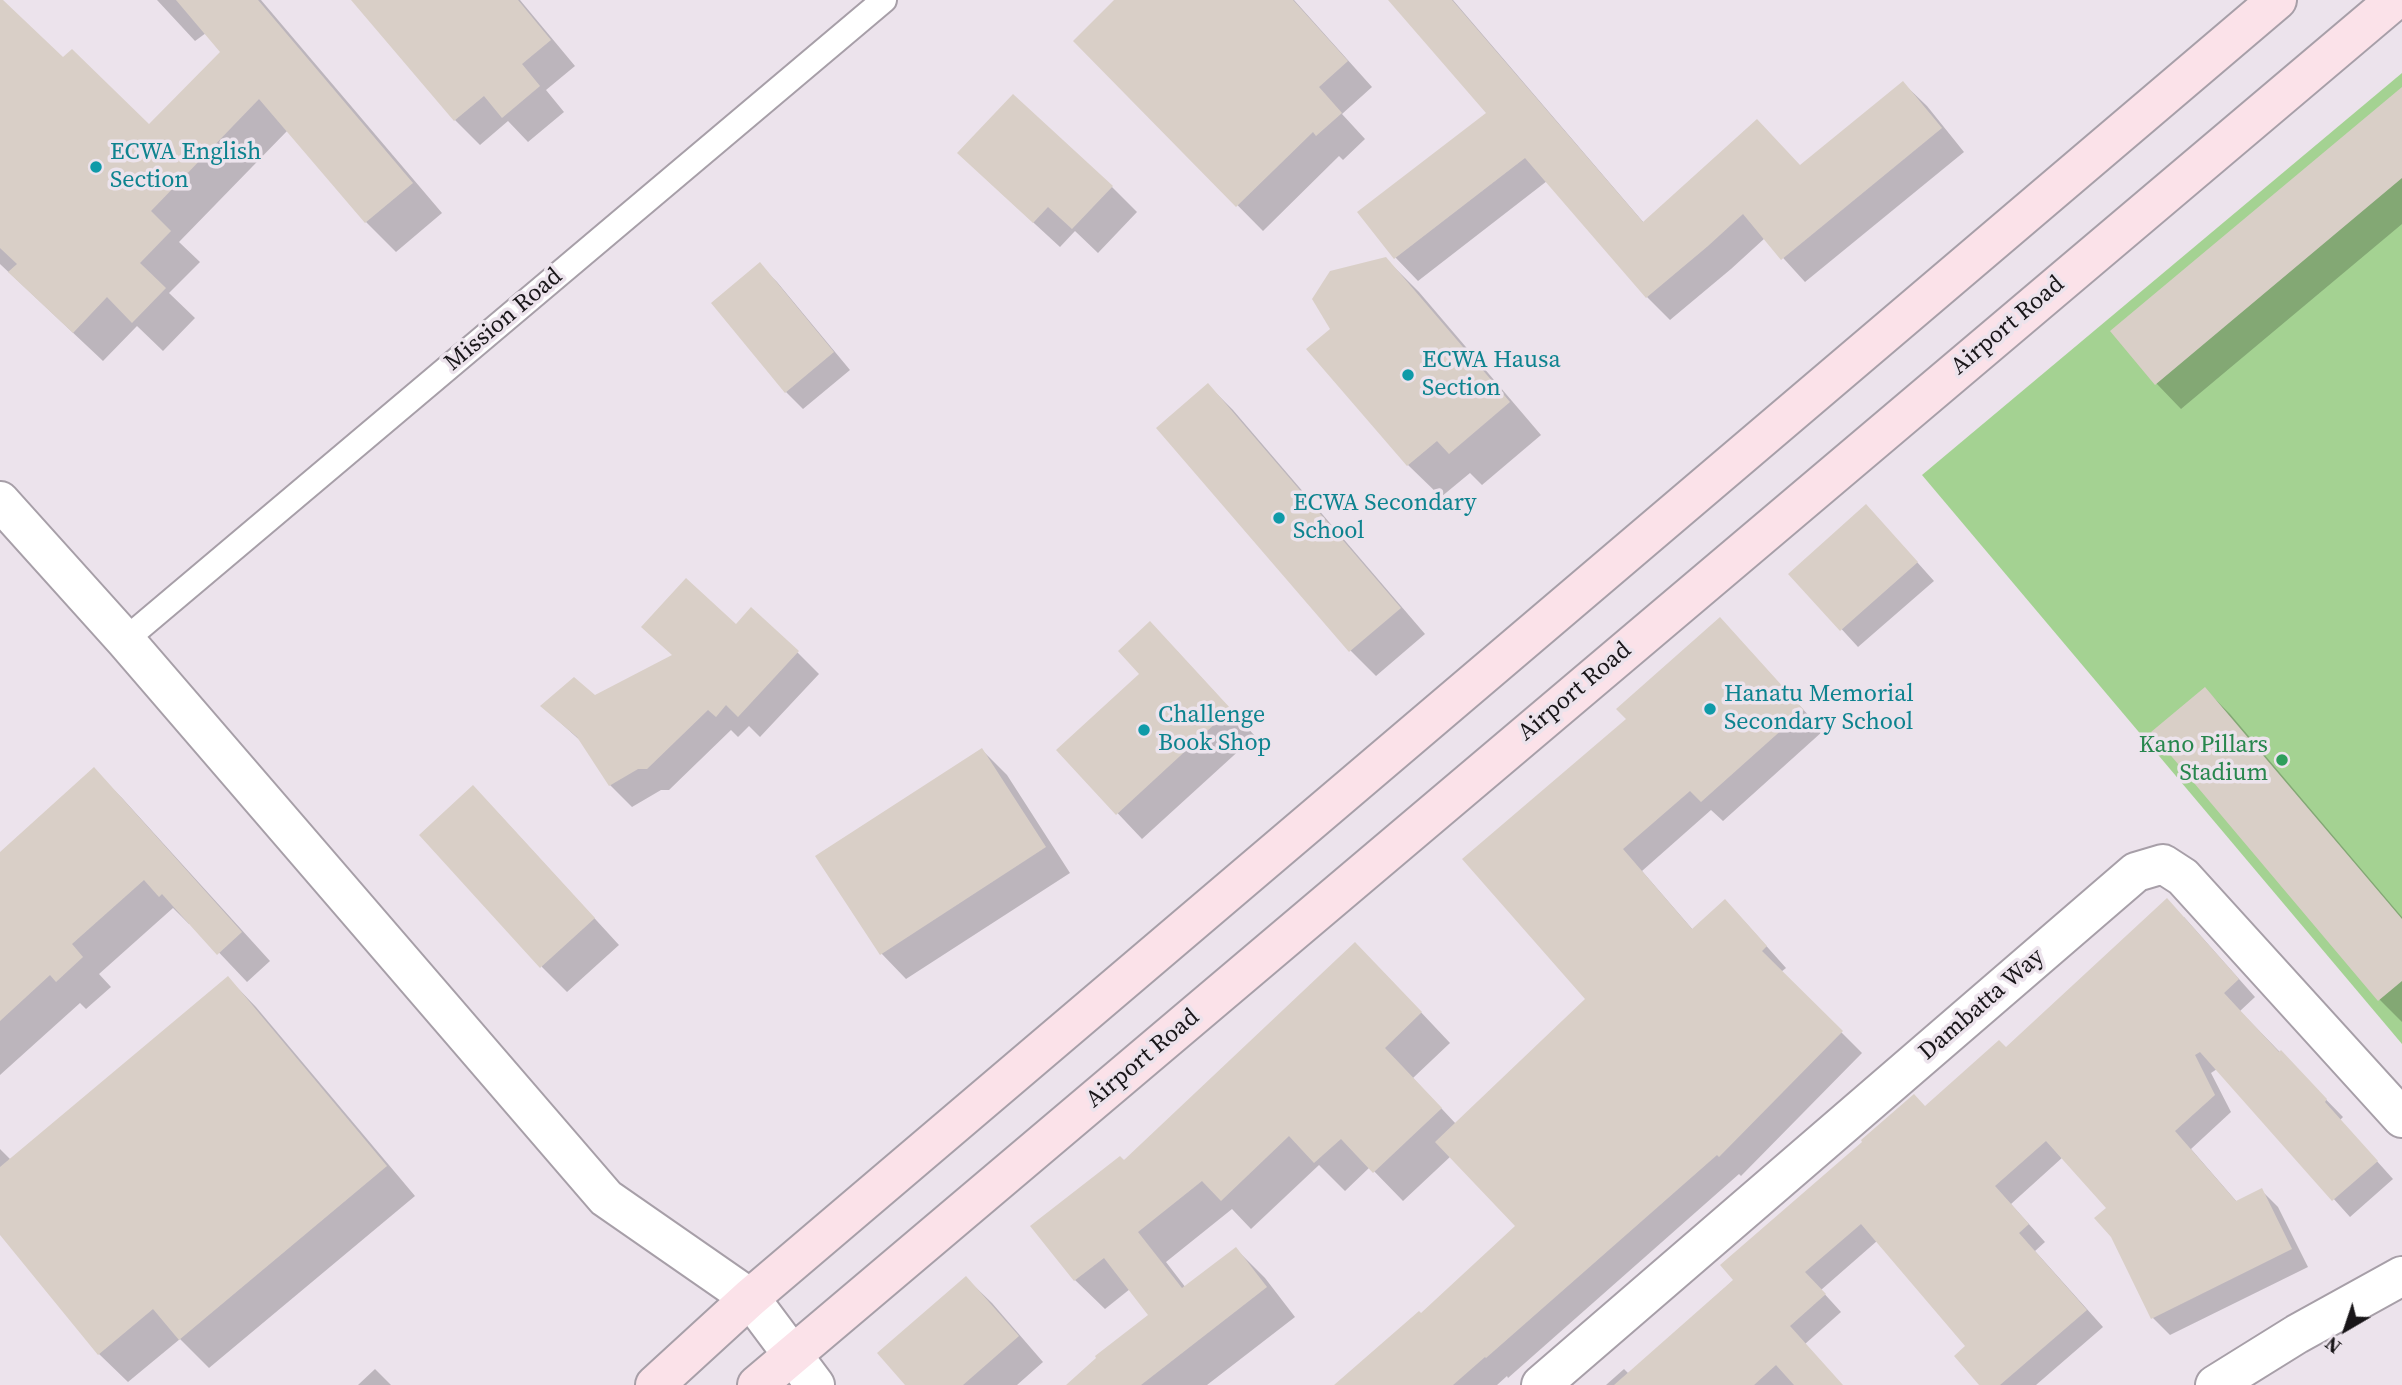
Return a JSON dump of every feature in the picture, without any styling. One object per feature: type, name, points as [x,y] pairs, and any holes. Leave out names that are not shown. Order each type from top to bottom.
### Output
[{"type":"main road","points":[[654,1385],[750,1298],[2277,0]]},
{"type":"main road","name":"Airport Road","points":[[757,1385],[803,1371],[1832,474],[2395,0]]},
{"type":"street","points":[[0,501],[125,640],[606,1198],[750,1298],[803,1371]]},
{"type":"street","name":"Dambatta Way","points":[[1541,1385],[2136,872],[2163,864],[2183,877],[2402,1118]]},
{"type":"street","points":[[2215,1385],[2297,1334],[2402,1276]]},
{"type":"lane","name":"Mission Road","points":[[125,640],[884,0]]},
{"type":"green space","name":"Kano Pillars Stadium","points":[[2402,73],[2402,1044],[1922,475]]},
{"type":"building","name":"ECWA English Section","points":[[0,0],[63,57],[72,49],[149,124],[220,52],[176,0],[258,0],[413,183],[365,223],[259,99],[151,211],[171,231],[140,263],[166,288],[132,323],[107,297],[73,333],[8,272],[17,264],[0,248]]},
{"type":"building","points":[[351,0],[518,0],[551,40],[522,64],[540,86],[502,118],[484,96],[454,121]]},
{"type":"building","points":[[1114,0],[1293,0],[1348,61],[1319,87],[1342,113],[1316,136],[1313,132],[1236,207],[1073,41]]},
{"type":"building","points":[[1388,0],[1452,0],[1643,222],[1757,119],[1800,165],[1903,81],[1942,128],[1781,260],[1743,214],[1646,298],[1525,158],[1394,259],[1357,212],[1486,113]]},
{"type":"building","points":[[2402,87],[2402,178],[2155,385],[2110,331]]},
{"type":"building","points":[[1013,94],[1113,186],[1072,229],[1048,207],[1033,223],[957,153]]},
{"type":"building","name":"ECWA Hausa Section","points":[[1386,257],[1510,402],[1449,454],[1437,441],[1407,466],[1306,349],[1330,329],[1312,299],[1330,271]]},
{"type":"building","points":[[760,262],[834,352],[785,393],[711,303]]},
{"type":"building","name":"ECWA Secondary School","points":[[1208,383],[1401,608],[1349,652],[1156,428]]},
{"type":"building","points":[[1866,504],[1918,562],[1840,631],[1788,574]]},
{"type":"building","points":[[686,578],[736,624],[751,607],[799,651],[738,717],[726,705],[716,717],[708,710],[647,769],[638,769],[609,786],[577,737],[540,706],[574,677],[595,695],[672,655],[641,627]]},
{"type":"building","points":[[1720,617],[1804,710],[1701,802],[1690,791],[1623,849],[1692,929],[1725,899],[1767,946],[1762,951],[1843,1031],[1719,1157],[1717,1155],[1453,1385],[1334,1385],[1419,1311],[1421,1313],[1515,1226],[1435,1142],[1585,999],[1462,859],[1626,719],[1616,709]]},
{"type":"building","name":"Challenge Book Shop","points":[[1150,621],[1231,709],[1116,815],[1056,750],[1139,674],[1118,651]]},
{"type":"building","points":[[2205,687],[2402,919],[2402,981],[2378,1001],[2151,732]]},
{"type":"building","points":[[982,748],[1046,847],[880,955],[815,856]]},
{"type":"building","points":[[94,767],[242,932],[217,955],[162,894],[159,897],[144,880],[72,944],[83,957],[56,982],[50,975],[0,1021],[0,852]]},
{"type":"building","points":[[473,785],[595,918],[540,968],[419,835]]},
{"type":"building","points":[[2167,898],[2239,979],[2224,993],[2327,1099],[2325,1102],[2378,1161],[2332,1201],[2200,1052],[2195,1055],[2215,1095],[2175,1131],[2236,1201],[2262,1188],[2292,1249],[2151,1319],[2111,1237],[2094,1218],[2106,1208],[2046,1141],[1995,1186],[2029,1224],[2019,1233],[2087,1310],[2000,1385],[1979,1385],[1954,1356],[1965,1346],[1861,1224],[1805,1272],[1826,1294],[1790,1326],[1843,1385],[1794,1385],[1776,1365],[1754,1385],[1614,1385],[1733,1280],[1720,1265],[1862,1142],[1861,1140],[1914,1094],[1925,1106],[1999,1040],[2006,1047]]},
{"type":"building","points":[[1355,942],[1422,1012],[1385,1048],[1442,1108],[1373,1173],[1341,1139],[1314,1163],[1289,1136],[1221,1201],[1202,1181],[1138,1232],[1182,1288],[1236,1247],[1267,1287],[1141,1385],[1066,1385],[1096,1358],[1095,1356],[1148,1315],[1104,1258],[1074,1281],[1030,1226],[1120,1156],[1124,1160]]},
{"type":"building","points":[[228,976],[387,1166],[179,1340],[153,1309],[98,1355],[0,1235],[0,1167]]},
{"type":"building","points":[[966,1276],[1019,1336],[963,1385],[905,1385],[877,1353]]},
{"type":"place","name":"ECWA English Section","points":[[96,167]]},
{"type":"place","name":"ECWA Hausa Section","points":[[1408,375]]},
{"type":"place","name":"ECWA Secondary School","points":[[1279,518]]},
{"type":"place","name":"Hanatu Memorial Secondary School","points":[[1710,709]]},
{"type":"place","name":"Challenge Book Shop","points":[[1144,730]]},
{"type":"place","name":"Kano Pillars Stadium","points":[[2282,760]]}]
